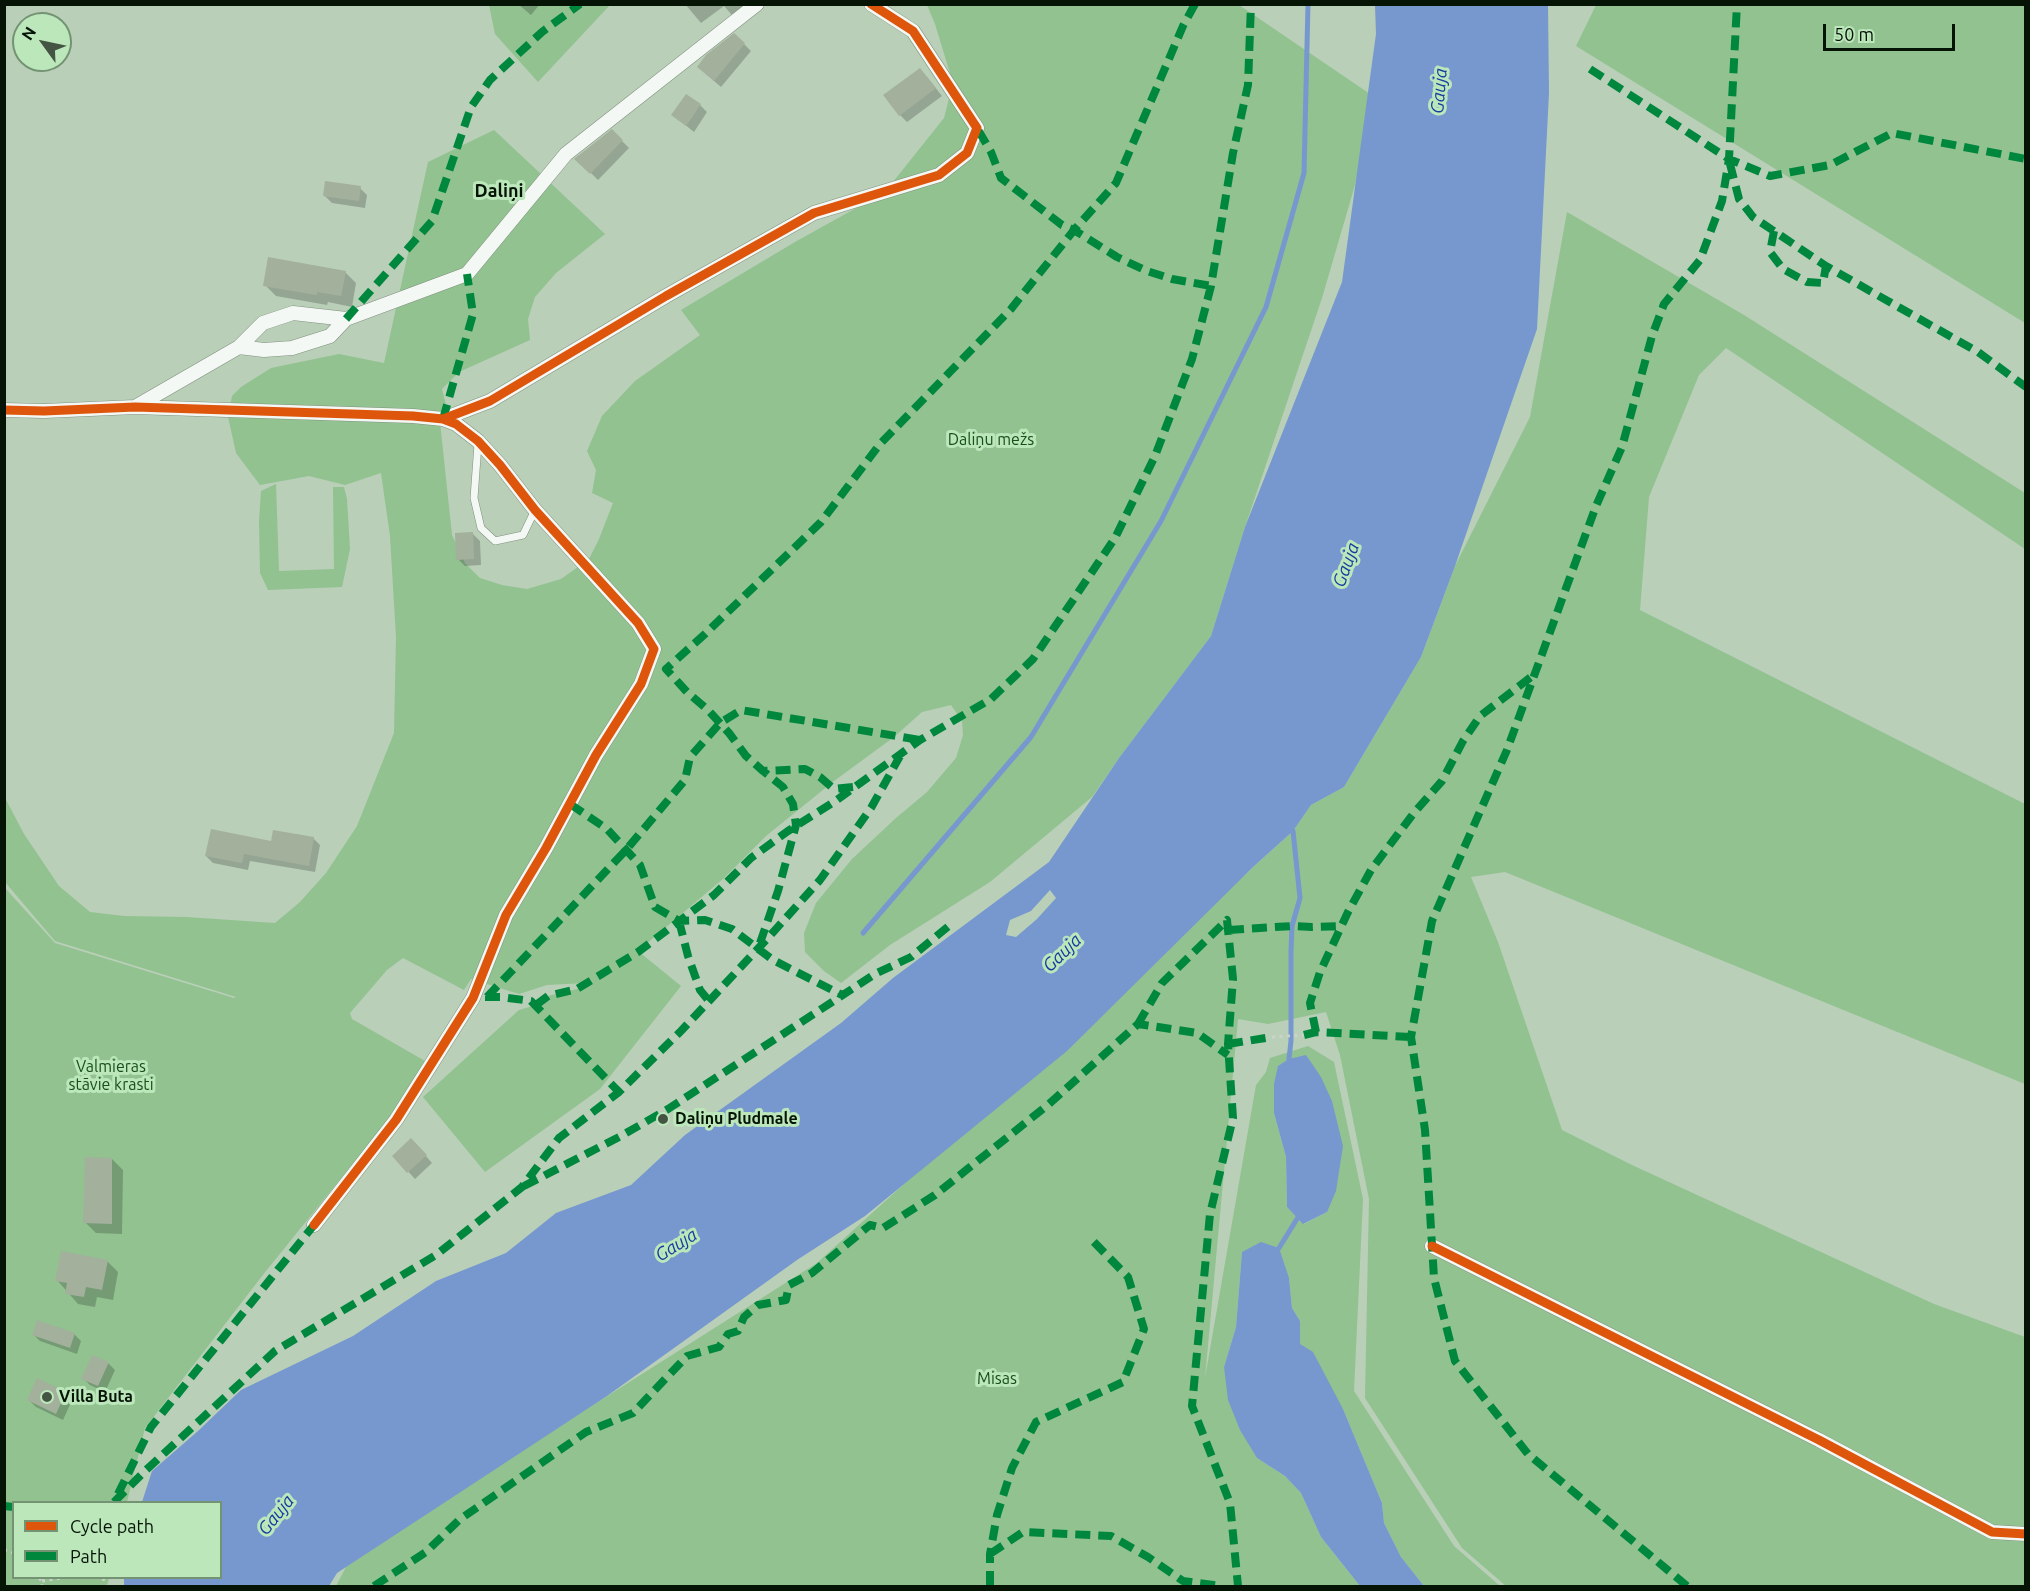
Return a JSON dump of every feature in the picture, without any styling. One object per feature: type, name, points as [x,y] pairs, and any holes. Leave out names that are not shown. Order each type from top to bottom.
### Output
[{"type":"street","points":[[239,347],[264,350],[292,348],[330,336],[346,319],[467,274],[566,154],[757,4]]},
{"type":"street","points":[[443,419],[490,401],[656,302],[814,213],[939,175],[967,153],[977,128],[913,31],[871,4]]},
{"type":"street","points":[[135,406],[239,347],[263,323],[293,313],[346,319]]},
{"type":"street","points":[[4,410],[44,411],[135,406],[443,419],[456,424],[478,441],[535,510],[638,623],[654,649],[641,684],[596,755],[546,848],[506,915],[473,998],[396,1120],[314,1225]]},
{"type":"street","points":[[1432,1246],[1819,1440],[1992,1532],[2025,1533]]},
{"type":"lane","points":[[478,441],[474,498],[481,528],[495,541],[523,535],[535,510]]},
{"type":"path","points":[[1272,1037],[1304,1035]]},
{"type":"path","points":[[40,1580],[42,1587]]},
{"type":"green space","points":[[489,4],[610,5],[538,82],[495,34]]},
{"type":"green space","name":"Daliņu mežs","points":[[927,5],[1239,5],[1373,96],[1355,185],[1322,298],[1211,636],[1092,797],[990,882],[890,945],[841,983],[824,971],[805,952],[804,933],[816,903],[852,859],[927,792],[956,758],[963,735],[962,721],[951,705],[922,712],[894,737],[834,781],[766,836],[724,878],[638,951],[681,986],[600,1089],[485,1172],[423,1097],[519,1010],[536,1005],[548,996],[577,989],[586,983],[547,985],[519,994],[471,979],[464,990],[403,958],[387,970],[350,1013],[352,1019],[425,1061],[388,1120],[262,1276],[145,1428],[127,1501],[12,1501],[12,1579],[109,1579],[107,1586],[5,1586],[5,888],[55,943],[236,997],[55,941],[5,882],[4,796],[24,834],[59,886],[90,912],[124,916],[186,917],[275,923],[300,902],[326,873],[357,826],[394,733],[396,637],[390,536],[381,473],[345,485],[309,476],[260,485],[236,453],[227,412],[229,412],[232,396],[241,387],[271,368],[339,354],[384,363],[428,162],[494,130],[605,234],[556,273],[535,297],[528,319],[530,340],[459,372],[442,389],[450,421],[440,422],[452,535],[465,563],[480,578],[502,585],[527,589],[561,579],[589,559],[613,503],[592,493],[596,470],[587,451],[602,416],[635,381],[700,335],[681,310],[885,192],[944,118],[953,83]]},
{"type":"green space","points":[[1596,5],[2025,5],[2025,323],[1576,46]]},
{"type":"green space","name":"Misas","points":[[1567,212],[1744,315],[2025,493],[2025,549],[1726,348],[1699,375],[1649,497],[1640,610],[2025,804],[2025,1084],[1505,872],[1471,877],[1498,942],[1562,1130],[1632,1165],[1934,1304],[2025,1337],[2025,1586],[1506,1586],[1462,1548],[1365,1398],[1369,1199],[1340,1055],[1326,1012],[1268,1024],[1238,1019],[1205,1378],[1256,1085],[1266,1072],[1270,1058],[1308,1046],[1334,1062],[1363,1199],[1354,1391],[1454,1546],[1500,1586],[1424,1586],[1401,1557],[1384,1523],[1382,1503],[1343,1409],[1300,1344],[1300,1321],[1292,1308],[1289,1278],[1242,1252],[1236,1327],[1224,1367],[1257,1458],[1285,1476],[1301,1493],[1321,1537],[1360,1586],[336,1586],[346,1567],[497,1466],[817,1263],[1293,831],[1311,805],[1344,787],[1421,657],[1455,566],[1530,417]],"holes":[[[1274,1113],[1327,1212],[1304,1224],[1287,1207],[1286,1157]]]},
{"type":"green space","points":[[276,484],[279,571],[334,569],[333,487],[344,487],[347,499],[350,549],[342,587],[268,590],[260,573],[261,491]]},
{"type":"water","name":"Gauja","points":[[1375,5],[1548,5],[1549,93],[1537,329],[1421,657],[1344,787],[1311,805],[1293,831],[1252,868],[1067,1051],[865,1216],[797,1260],[607,1396],[337,1573],[329,1586],[124,1586],[124,1579],[222,1579],[222,1501],[142,1501],[152,1471],[241,1390],[353,1336],[436,1281],[506,1253],[556,1213],[631,1185],[685,1135],[841,1023],[893,978],[1049,862],[1119,758],[1211,636],[1245,527],[1342,282],[1376,34]],"holes":[[[1050,890],[1056,898],[1016,937],[1006,935],[1010,920],[1031,911]]]},
{"type":"water","points":[[1306,1055],[1321,1077],[1332,1101],[1343,1146],[1336,1191],[1327,1212],[1303,1224],[1287,1207],[1286,1157],[1274,1113],[1274,1084],[1278,1066],[1289,1059]]},
{"type":"water","points":[[1261,1242],[1279,1248],[1289,1278],[1292,1308],[1300,1321],[1300,1344],[1313,1352],[1343,1409],[1382,1503],[1384,1523],[1401,1557],[1424,1586],[1360,1586],[1321,1537],[1301,1493],[1285,1476],[1257,1458],[1240,1430],[1228,1400],[1224,1367],[1236,1327],[1242,1252]]},
{"type":"building","points":[[734,33],[745,43],[714,81],[697,67],[706,55]]},
{"type":"building","points":[[920,68],[936,88],[899,116],[883,95]]},
{"type":"building","points":[[686,94],[701,104],[686,126],[671,115]]},
{"type":"building","points":[[612,129],[623,140],[590,174],[574,159]]},
{"type":"building","points":[[325,181],[361,186],[359,201],[323,196]]},
{"type":"building","points":[[268,257],[346,271],[341,296],[317,292],[317,295],[263,286]]},
{"type":"building","points":[[473,532],[474,559],[456,560],[455,533]]},
{"type":"building","points":[[211,829],[271,841],[273,830],[314,837],[309,866],[244,854],[242,863],[205,856]]},
{"type":"building","points":[[411,1138],[427,1155],[407,1173],[392,1156]]},
{"type":"building","points":[[85,1157],[112,1158],[112,1224],[83,1223]]},
{"type":"building","points":[[61,1251],[108,1260],[102,1290],[86,1287],[84,1297],[65,1294],[67,1283],[55,1281]]},
{"type":"building","points":[[37,1320],[75,1333],[70,1348],[32,1335]]},
{"type":"building","points":[[92,1355],[109,1362],[98,1386],[81,1379]]},
{"type":"building","points":[[37,1378],[66,1392],[56,1414],[27,1400]]},
{"type":"waterway","points":[[863,933],[1031,737],[1161,521],[1266,307],[1304,173],[1308,4]]},
{"type":"waterway","points":[[1292,1065],[1289,1059],[1292,926],[1300,898],[1293,831]]},
{"type":"waterway","points":[[1279,1248],[1300,1214]]},
{"type":"marked path","points":[[346,319],[432,221],[471,107],[490,80],[542,32],[580,4]]},
{"type":"marked path","points":[[1195,4],[1183,26],[1116,183],[1074,230],[1117,257],[1147,271],[1172,279],[1211,286]]},
{"type":"marked path","points":[[536,1005],[548,996],[577,989],[638,952],[714,895],[751,858],[920,740],[991,699],[1033,659],[1115,538],[1155,456],[1192,359],[1211,286],[1233,153],[1248,85],[1251,4]]},
{"type":"marked path","points":[[1687,1586],[1528,1454],[1455,1361],[1434,1278],[1425,1130],[1411,1037],[1432,921],[1507,750],[1596,506],[1622,447],[1652,336],[1664,304],[1700,260],[1722,201],[1729,159],[1737,4]]},
{"type":"marked path","points":[[1590,69],[1729,159],[1770,176],[1830,165],[1892,133],[2026,159]]},
{"type":"marked path","points":[[853,787],[834,789],[820,777],[805,769],[763,771],[746,756],[708,710],[666,669],[821,522],[880,444],[1011,309],[1074,230],[1062,225],[1001,178],[991,152],[977,128]]},
{"type":"marked path","points":[[1730,164],[1739,199],[1753,217],[1826,266],[1978,352],[2026,387]]},
{"type":"marked path","points":[[1774,231],[1770,252],[1783,269],[1807,282],[1823,283],[1826,266]]},
{"type":"marked path","points":[[443,419],[473,314],[467,274]]},
{"type":"marked path","points":[[1316,1032],[1310,1003],[1320,972],[1371,870],[1413,814],[1442,781],[1463,741],[1480,716],[1535,674]]},
{"type":"marked path","points":[[487,997],[626,850],[685,780],[690,757],[720,723],[741,710],[920,740]]},
{"type":"marked path","points":[[115,1501],[275,1351],[436,1255],[522,1187],[559,1138],[619,1092],[681,1031],[820,880],[871,808],[900,756]]},
{"type":"marked path","points":[[760,943],[778,891],[796,825],[793,804],[783,787],[763,771]]},
{"type":"marked path","points":[[570,804],[607,829],[640,865],[655,907],[679,921],[705,920],[732,929],[773,960],[844,996]]},
{"type":"marked path","points":[[1138,1024],[1162,983],[1227,920],[1233,979],[1228,1044],[1233,1118],[1210,1214],[1192,1406],[1230,1503],[1238,1586]]},
{"type":"marked path","points":[[679,921],[700,990],[709,1001]]},
{"type":"marked path","points":[[524,1186],[668,1109],[875,974],[911,957],[950,925]]},
{"type":"marked path","points":[[1229,930],[1342,926]]},
{"type":"marked path","points":[[485,997],[531,1001],[619,1092]]},
{"type":"marked path","points":[[374,1586],[426,1552],[459,1520],[586,1432],[633,1413],[687,1356],[719,1347],[728,1334],[738,1331],[744,1317],[758,1305],[786,1300],[789,1285],[812,1273],[870,1225],[883,1228],[935,1195],[1049,1104],[1138,1024],[1197,1033],[1228,1055]]},
{"type":"marked path","points":[[1304,1035],[1316,1032],[1411,1037]]},
{"type":"marked path","points":[[1228,1044],[1272,1037]]},
{"type":"marked path","points":[[118,1494],[151,1427],[314,1225]]},
{"type":"marked path","points":[[990,1586],[990,1554],[997,1515],[1012,1468],[1036,1422],[1123,1382],[1144,1329],[1128,1277],[1090,1238]]},
{"type":"marked path","points":[[4,1506],[12,1507]]},
{"type":"marked path","points":[[990,1554],[1023,1532],[1111,1536],[1148,1557],[1183,1581],[1221,1586]]},
{"type":"cycle path","points":[[443,419],[490,401],[666,296],[814,213],[939,175],[967,153],[977,128],[913,31],[871,4]]},
{"type":"cycle path","points":[[4,410],[44,411],[135,407],[413,416],[443,419],[456,424],[478,441],[535,510],[638,623],[654,649],[641,684],[596,755],[546,848],[506,915],[473,998],[396,1120],[314,1225]]},
{"type":"cycle path","points":[[1432,1246],[1819,1440],[1992,1532],[2026,1534]]},
{"type":"place","name":"Daliņu Pludmale","points":[[663,1119]]},
{"type":"place","name":"Villa Buta","points":[[47,1397]]},
{"type":"district","name":"Daliņi","points":[[499,191]]},
{"type":"park label","name":"Valmieras stāvie krasti","points":[[111,1076]]}]
